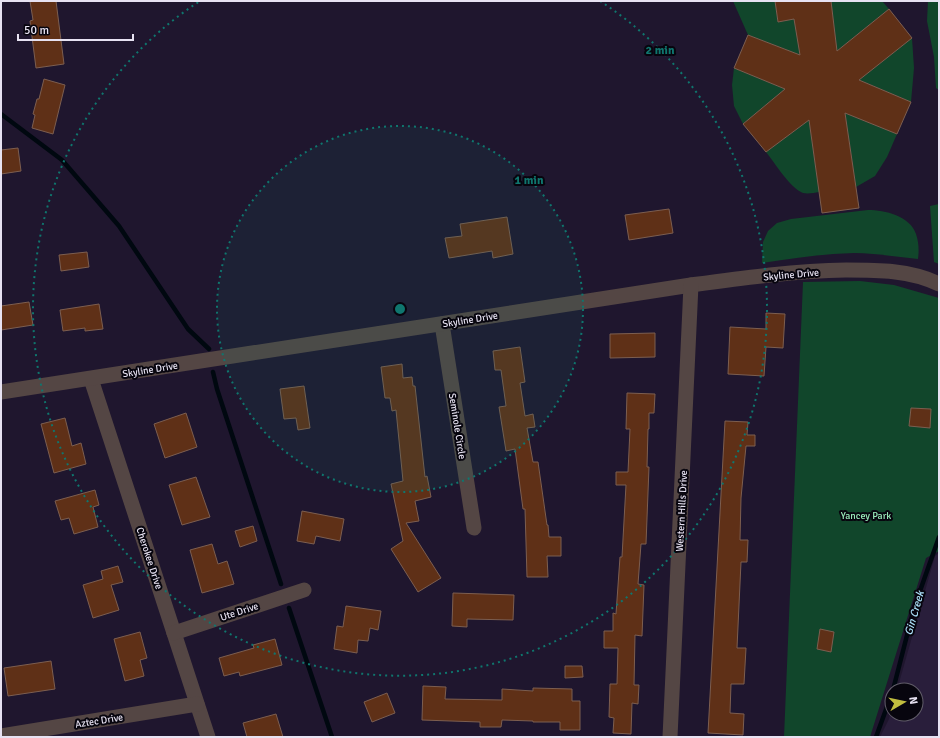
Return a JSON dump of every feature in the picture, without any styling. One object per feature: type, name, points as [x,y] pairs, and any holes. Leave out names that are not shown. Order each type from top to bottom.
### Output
[{"type":"street","name":"Skyline Drive","points":[[1,392],[691,285],[806,272],[880,270],[928,279],[939,284]]},
{"type":"street","name":"Western Hills Drive","points":[[670,737],[691,285]]},
{"type":"street","name":"Seminole Circle","points":[[442,324],[474,528]]},
{"type":"street","name":"Cherokee Drive","points":[[91,379],[208,737]]},
{"type":"street","name":"Ute Drive","points":[[174,633],[304,590]]},
{"type":"street","name":"Aztec Drive","points":[[1,736],[197,704]]},
{"type":"shaded area","points":[[939,553],[939,737],[880,737],[888,722],[924,722],[924,682],[899,682],[935,556]]},
{"type":"green space","points":[[733,1],[775,1],[778,22],[794,19],[800,55],[748,35]]},
{"type":"green space","points":[[831,1],[882,1],[889,9],[837,51]]},
{"type":"green space","points":[[928,1],[937,1],[939,5],[939,90],[936,88],[934,57],[927,21]]},
{"type":"green space","points":[[912,38],[914,68],[911,102],[859,80]]},
{"type":"green space","points":[[734,68],[785,89],[743,124],[734,106],[732,85]]},
{"type":"green space","points":[[845,113],[897,134],[887,157],[875,176],[856,187]]},
{"type":"green space","points":[[809,120],[819,192],[803,193],[793,186],[783,175],[766,152]]},
{"type":"green space","points":[[939,204],[939,264],[934,262],[930,206]]},
{"type":"green space","points":[[868,210],[882,211],[903,218],[913,228],[916,234],[918,259],[878,254],[854,253],[808,256],[762,263],[763,242],[768,231],[777,223],[791,219]]},
{"type":"green space","name":"Yancey Park","points":[[860,281],[894,285],[939,298],[939,551],[926,558],[887,682],[884,682],[884,692],[870,737],[784,737],[803,282]]},
{"type":"building","points":[[30,1],[56,1],[64,64],[36,68],[30,21],[33,20]]},
{"type":"building","points":[[775,1],[831,1],[837,51],[889,9],[912,38],[859,80],[911,102],[897,134],[845,113],[859,208],[822,213],[809,120],[766,152],[743,124],[785,89],[734,68],[748,35],[800,55],[794,19],[778,22]]},
{"type":"building","points":[[44,79],[65,85],[53,134],[32,128],[35,115],[33,114],[37,99],[39,99]]},
{"type":"building","points":[[18,148],[21,171],[1,174],[1,150]]},
{"type":"building","points":[[669,209],[673,233],[629,240],[625,215]]},
{"type":"building","points":[[507,217],[513,254],[493,258],[492,251],[449,258],[445,238],[462,236],[460,224]]},
{"type":"building","points":[[87,252],[89,267],[61,271],[59,255]]},
{"type":"building","points":[[29,302],[33,325],[1,330],[1,306]]},
{"type":"building","points":[[99,304],[103,329],[85,331],[85,328],[63,331],[60,310]]},
{"type":"building","points":[[766,313],[785,314],[783,348],[766,347],[764,376],[728,374],[730,327],[766,329]]},
{"type":"building","points":[[655,333],[655,357],[610,358],[610,334]]},
{"type":"building","points":[[520,347],[525,382],[520,383],[525,416],[533,414],[535,427],[527,428],[533,462],[538,462],[549,537],[561,537],[561,556],[547,556],[548,577],[527,577],[525,509],[523,509],[515,449],[506,451],[499,407],[506,406],[501,370],[495,370],[493,351]]},
{"type":"building","points":[[402,364],[403,378],[412,377],[413,386],[415,386],[425,477],[427,476],[431,497],[415,501],[419,521],[406,523],[441,578],[418,592],[391,549],[403,541],[391,484],[403,481],[396,410],[392,411],[390,398],[385,398],[381,367]]},
{"type":"building","points":[[304,386],[310,428],[298,430],[296,418],[284,419],[280,389]]},
{"type":"building","points":[[627,393],[655,394],[654,413],[649,413],[648,429],[647,467],[649,467],[646,544],[641,544],[638,584],[644,585],[642,636],[635,635],[634,685],[639,685],[638,704],[632,703],[631,734],[613,733],[614,718],[609,717],[610,684],[617,684],[618,648],[604,648],[604,631],[613,631],[613,613],[616,614],[620,557],[622,557],[626,485],[616,485],[616,472],[628,472],[630,429],[626,429]]},
{"type":"building","points":[[911,408],[931,409],[930,428],[909,426]]},
{"type":"building","points":[[186,413],[197,447],[165,458],[154,424]]},
{"type":"building","points":[[65,418],[72,446],[81,443],[86,464],[54,473],[41,424]]},
{"type":"building","points":[[725,421],[748,422],[747,435],[755,435],[755,446],[746,446],[741,498],[740,540],[748,540],[747,562],[741,562],[737,648],[746,648],[744,684],[731,684],[730,713],[744,714],[743,735],[708,733]]},
{"type":"building","points":[[196,477],[210,517],[182,525],[169,485]]},
{"type":"building","points":[[95,490],[99,505],[93,507],[98,527],[74,534],[69,518],[61,520],[55,501]]},
{"type":"building","points":[[302,511],[344,519],[340,541],[316,536],[314,544],[297,541]]},
{"type":"building","points":[[253,526],[257,541],[240,547],[235,531]]},
{"type":"building","points":[[212,544],[218,564],[227,561],[234,584],[202,593],[190,550]]},
{"type":"building","points":[[118,566],[123,582],[111,585],[119,610],[93,618],[83,585],[103,579],[101,571]]},
{"type":"building","points":[[453,593],[514,595],[513,620],[467,619],[467,627],[452,626]]},
{"type":"building","points":[[346,606],[381,611],[378,630],[370,628],[368,641],[358,640],[357,653],[334,649],[337,626],[343,627]]},
{"type":"building","points":[[820,629],[834,632],[831,652],[817,649]]},
{"type":"building","points":[[140,632],[147,658],[140,660],[144,676],[125,681],[114,639]]},
{"type":"building","points":[[275,639],[282,665],[240,676],[239,672],[224,676],[219,658],[254,648],[253,645]]},
{"type":"building","points":[[51,661],[55,689],[8,696],[4,668]]},
{"type":"building","points":[[565,666],[582,666],[583,677],[565,678]]},
{"type":"building","points":[[423,686],[446,687],[445,699],[502,700],[502,689],[533,691],[533,688],[572,689],[572,701],[580,701],[580,730],[560,730],[560,722],[502,720],[501,727],[480,727],[480,722],[422,720]]},
{"type":"building","points":[[387,693],[395,713],[372,722],[364,702]]},
{"type":"building","points":[[276,714],[283,737],[247,737],[243,723]]},
{"type":"waterway","points":[[1,114],[62,160],[119,226],[188,329],[209,349]]},
{"type":"waterway","points":[[213,372],[217,389],[281,584]]},
{"type":"waterway","name":"Gin Creek","points":[[895,682],[914,608],[939,537]]},
{"type":"waterway","points":[[289,608],[332,737]]},
{"type":"waterway","name":"Gin Creek","points":[[876,737],[884,715]]}]
